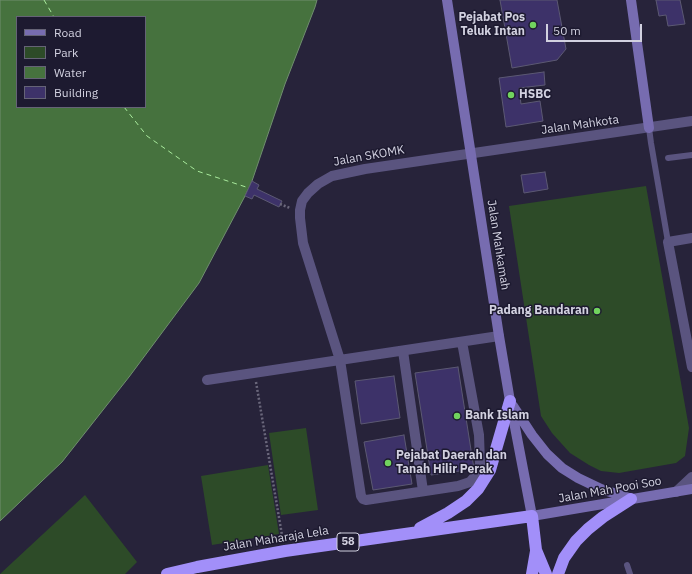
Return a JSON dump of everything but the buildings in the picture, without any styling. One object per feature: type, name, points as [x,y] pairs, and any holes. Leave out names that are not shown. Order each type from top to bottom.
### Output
[{"type":"highway","points":[[412,533],[448,513],[466,501],[478,489],[490,470],[510,401]]},
{"type":"highway","points":[[558,574],[564,558],[576,541],[603,517],[631,499]]},
{"type":"highway","points":[[532,516],[536,550],[546,574]]},
{"type":"highway","name":"Jalan Maharaja Lela","points":[[167,574],[285,551],[532,516]]},
{"type":"highway","points":[[532,574],[536,550]]},
{"type":"main road","name":"Jalan Mahkamah","points":[[447,0],[499,336],[532,516]]},
{"type":"main road","points":[[631,0],[649,128]]},
{"type":"main road","points":[[510,401],[532,435],[547,454],[562,468],[601,490],[631,499]]},
{"type":"main road","name":"Jalan Mah Pooi Soo","points":[[532,516],[692,489]]},
{"type":"street","name":"Jalan Mahkota","points":[[472,154],[692,121]]},
{"type":"street","name":"Jalan SKOMK","points":[[340,360],[303,243],[300,218],[302,201],[318,184],[332,176],[365,169],[472,154]]},
{"type":"street","points":[[692,238],[668,242],[692,367]]},
{"type":"street","points":[[207,380],[499,336]]},
{"type":"street","points":[[340,360],[361,496],[366,500],[458,486],[470,482],[476,475],[480,464],[479,435],[462,342]]},
{"type":"street","points":[[403,351],[424,491]]},
{"type":"street","points":[[676,492],[692,477]]},
{"type":"lane","points":[[649,128],[668,242]]},
{"type":"lane","points":[[668,158],[692,155]]},
{"type":"lane","points":[[627,566],[630,574]]},
{"type":"path","points":[[255,373],[285,551]]},
{"type":"green space","name":"Padang Bandaran","points":[[646,186],[689,428],[685,456],[676,463],[619,473],[601,471],[570,453],[552,433],[541,416],[509,206]]},
{"type":"green space","points":[[306,428],[318,510],[281,515],[269,433]]},
{"type":"green space","points":[[268,465],[279,534],[212,545],[201,476]]},
{"type":"green space","points":[[85,495],[137,562],[125,574],[0,574]]},
{"type":"water","points":[[0,0],[317,0],[285,84],[252,181],[199,283],[129,377],[62,462],[0,521]]},
{"type":"ferry route","points":[[44,0],[53,16]]},
{"type":"ferry route","points":[[125,108],[147,136],[197,171],[249,188]]},
{"type":"place","name":"Pejabat Pos Teluk Intan","points":[[533,25]]},
{"type":"place","name":"HSBC","points":[[511,95]]},
{"type":"place","name":"Padang Bandaran","points":[[597,311]]},
{"type":"place","name":"Bank Islam","points":[[457,416]]},
{"type":"place","name":"Pejabat Daerah dan Tanah Hilir Perak","points":[[388,463]]}]
